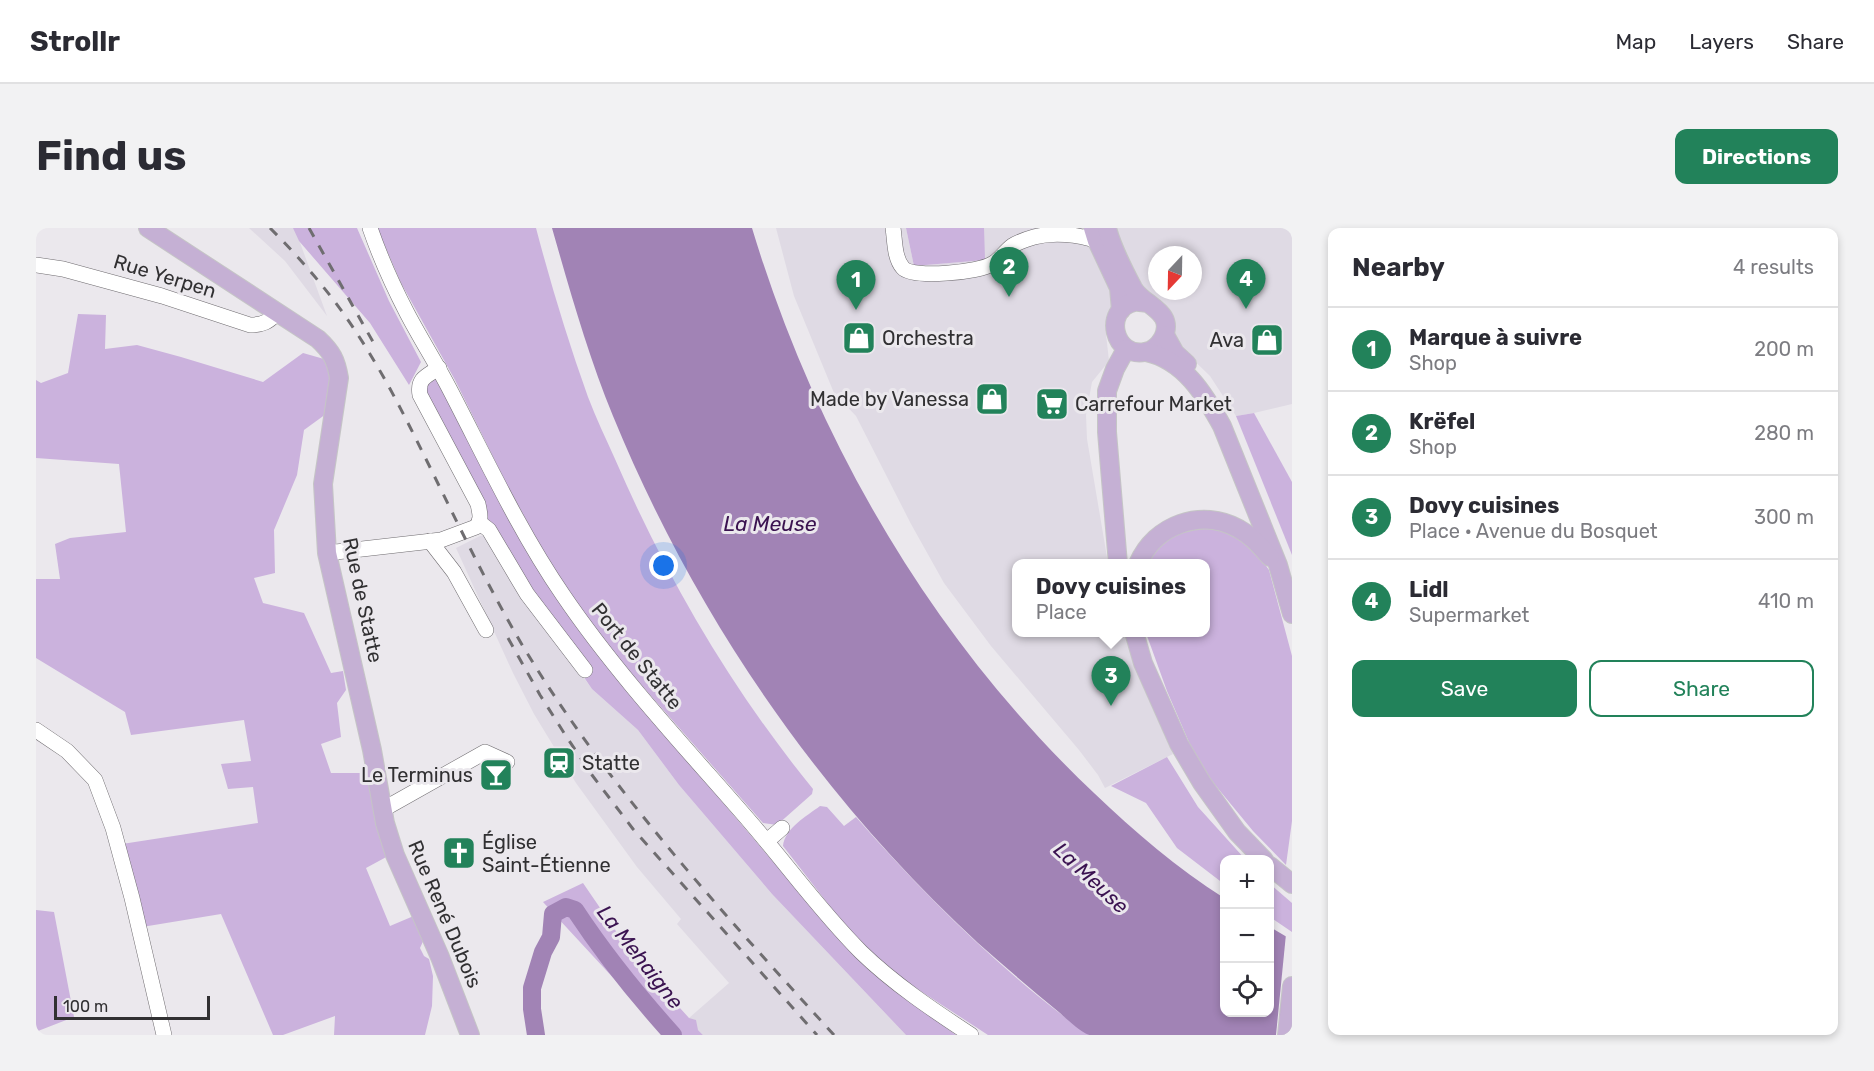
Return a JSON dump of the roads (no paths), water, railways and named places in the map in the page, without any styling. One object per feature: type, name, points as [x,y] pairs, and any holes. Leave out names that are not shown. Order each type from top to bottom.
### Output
[{"type":"main road","points":[[148,228],[277,313]]},
{"type":"main road","points":[[1099,232],[1110,239],[1134,290],[1163,315],[1166,325],[1165,335],[1154,349],[1136,353],[1126,349],[1118,341],[1114,330],[1121,309],[1119,288],[1099,232]]},
{"type":"main road","points":[[1121,309],[1134,302],[1148,303]]},
{"type":"main road","name":"Rue de Statte","points":[[277,313],[318,339],[329,349],[337,362],[339,378],[323,484],[327,553],[372,750],[382,810]]},
{"type":"main road","points":[[1165,335],[1175,353],[1211,389],[1223,409],[1270,519],[1292,579]]},
{"type":"main road","points":[[1118,559],[1107,432],[1107,391],[1126,349]]},
{"type":"main road","points":[[1146,352],[1166,358],[1184,372],[1202,392],[1222,426],[1278,565],[1292,614]]},
{"type":"main road","points":[[1141,559],[1148,546],[1164,532],[1180,523],[1197,519],[1226,522],[1239,529],[1253,538],[1278,565]]},
{"type":"main road","points":[[1135,637],[1143,663],[1179,744],[1202,783],[1237,832],[1259,855]]},
{"type":"main road","name":"Rue René Dubois","points":[[382,810],[395,855],[440,957],[470,1035]]},
{"type":"main road","points":[[1274,870],[1292,884]]},
{"type":"main road","points":[[1287,1035],[1292,986]]},
{"type":"street","name":"Port de Statte","points":[[370,228],[406,312],[439,368],[522,527],[561,593],[616,666],[767,841],[830,919],[897,983],[971,1035]]},
{"type":"street","points":[[893,228],[897,256],[903,268],[920,274],[971,270],[992,265],[1014,244],[1035,236],[1084,236],[1099,232]]},
{"type":"street","name":"Rue Yerpen","points":[[36,265],[63,269],[140,290],[250,325],[267,323],[277,313]]},
{"type":"street","points":[[327,553],[441,540],[476,527],[480,523],[478,504],[420,395],[418,386],[424,377],[439,368]]},
{"type":"street","points":[[480,523],[489,530],[527,594],[585,670]]},
{"type":"street","points":[[430,542],[454,572],[486,630]]},
{"type":"street","points":[[36,730],[67,752],[95,780],[116,837],[164,1035]]},
{"type":"street","points":[[382,810],[485,752],[507,762]]},
{"type":"street","points":[[767,841],[782,828]]},
{"type":"water","name":"La Meuse","points":[[552,228],[752,228],[778,307],[810,384],[846,460],[886,533],[931,603],[981,670],[1035,733],[1094,793],[1157,849],[1220,895],[1220,1017],[1274,1017],[1274,929],[1292,940],[1292,1035],[1089,1035],[1081,1031],[988,952],[920,886],[865,827],[814,764],[767,699],[723,632],[682,562],[646,490],[613,416],[580,323]]},
{"type":"waterway","name":"La Mehaigne","points":[[536,1035],[532,988],[543,952],[551,937],[553,914],[566,907],[575,910],[621,974],[673,1035]]},
{"type":"railway","points":[[270,228],[328,293],[366,347],[401,410],[507,618],[590,748],[708,895],[834,1035]]},
{"type":"railway","points":[[309,228],[377,349]]},
{"type":"railway","points":[[508,638],[566,736],[633,829],[817,1035]]},
{"type":"place","name":"Krëfel","points":[[1009,297]]},
{"type":"place","name":"Lidl","points":[[1246,309]]},
{"type":"place","name":"Marque à suivre","points":[[856,310]]},
{"type":"place","name":"Orchestra","points":[[859,338]]},
{"type":"place","name":"Ava","points":[[1267,340]]},
{"type":"place","name":"Made by Vanessa","points":[[992,399]]},
{"type":"place","name":"Carrefour Market","points":[[1052,404]]},
{"type":"place","name":"Dovy cuisines","points":[[1111,706]]},
{"type":"place","name":"Statte","points":[[559,763]]},
{"type":"place","name":"Le Terminus","points":[[496,775]]},
{"type":"place","name":"Église Saint-Étienne","points":[[459,853]]}]
